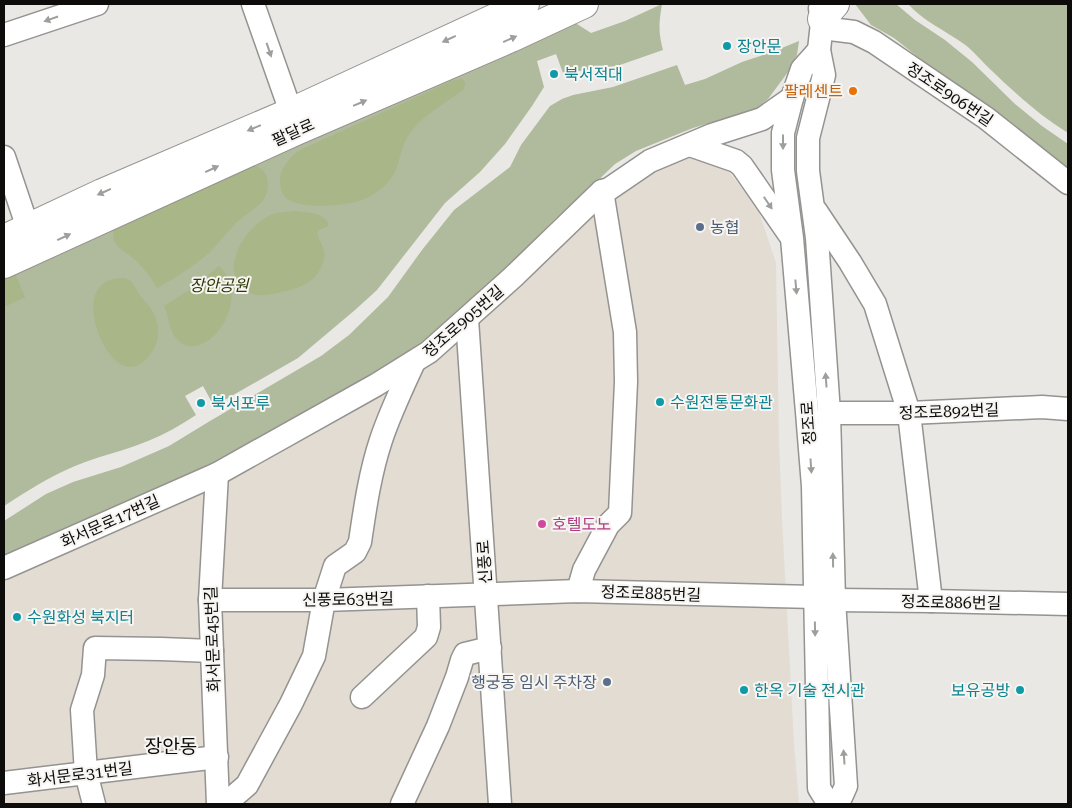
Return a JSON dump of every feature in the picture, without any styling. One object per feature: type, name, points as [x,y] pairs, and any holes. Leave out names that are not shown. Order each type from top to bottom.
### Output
[{"type":"main road","name":"팔달로","points":[[4,264],[22,239],[102,193],[291,112],[525,4]]},
{"type":"main road","name":"팔달로","points":[[22,239],[296,131],[527,31],[584,4]]},
{"type":"street","points":[[4,36],[97,4]]},
{"type":"street","points":[[253,4],[291,112]]},
{"type":"street","name":"정조로","points":[[825,15],[819,50],[824,75],[808,138],[808,171],[817,238],[829,413],[819,788],[829,804]]},
{"type":"street","name":"정조로906번길","points":[[825,15],[874,42],[986,118],[1068,183]]},
{"type":"street","name":"정조로","points":[[819,50],[802,69],[792,98],[783,133],[782,170],[792,238],[812,486],[846,786],[838,804]]},
{"type":"street","name":"정조로905번길","points":[[217,474],[376,385],[429,352],[467,319],[602,191],[609,189],[650,161],[712,135],[762,119],[792,98]]},
{"type":"street","points":[[690,145],[736,161],[742,166],[792,238]]},
{"type":"street","points":[[4,157],[22,239]]},
{"type":"street","points":[[578,591],[584,570],[608,525],[620,512],[626,382],[624,332],[602,191]]},
{"type":"street","points":[[813,206],[875,304],[909,413],[931,601]]},
{"type":"street","name":"신풍로","points":[[467,319],[500,804]]},
{"type":"street","points":[[225,804],[247,785],[291,704],[314,656],[324,600],[335,566],[355,552],[360,542],[372,476],[381,441],[396,400],[414,362]]},
{"type":"street","name":"정조로892번길","points":[[829,413],[909,413],[1042,407],[1068,409]]},
{"type":"street","name":"화서문로17번길","points":[[4,568],[217,474]]},
{"type":"street","name":"화서문로45번길","points":[[217,474],[210,600],[218,804]]},
{"type":"street","name":"정조로885번길","points":[[487,594],[578,591],[824,599]]},
{"type":"street","name":"신풍로63번길","points":[[210,600],[324,600],[487,594]]},
{"type":"street","points":[[362,697],[426,637],[429,627],[428,596]]},
{"type":"street","name":"정조로886번길","points":[[824,599],[1068,604]]},
{"type":"street","points":[[94,804],[86,773],[82,710],[93,675],[95,648],[212,651]]},
{"type":"street","points":[[402,804],[438,726],[465,654],[490,648]]},
{"type":"street","name":"화서문로31번길","points":[[4,783],[217,757]]},
{"type":"shaded area","points":[[647,150],[689,153],[729,172],[758,209],[776,263],[782,520],[799,804],[4,804],[4,562],[182,484],[416,357],[609,180]]},
{"type":"green space","name":"장안공원","points":[[662,4],[660,37],[663,50],[617,66],[563,73],[556,54],[537,61],[544,87],[505,144],[480,172],[445,203],[377,290],[298,358],[214,406],[203,386],[185,396],[196,415],[185,422],[148,441],[65,470],[38,484],[4,506],[4,271],[506,44],[512,54],[518,49],[567,24],[577,24],[591,33],[625,21]]},
{"type":"green space","points":[[855,4],[896,4],[915,20],[945,40],[972,62],[1015,104],[1068,144],[1068,177],[894,38],[871,25]]},
{"type":"green space","points":[[908,4],[1068,5],[1068,133],[1028,104],[968,47],[928,21]]},
{"type":"green space","points":[[799,41],[797,55],[788,72],[768,99],[754,110],[693,128],[636,151],[615,164],[554,220],[528,246],[514,264],[507,266],[483,292],[417,354],[176,482],[109,509],[4,556],[4,521],[46,494],[73,482],[121,467],[169,446],[321,356],[349,335],[388,297],[454,210],[510,167],[521,145],[550,106],[573,95],[613,87],[677,65],[685,85],[705,79],[742,62]]},
{"type":"green space","points":[[462,79],[465,83],[463,90],[428,115],[410,133],[403,146],[394,174],[376,193],[359,201],[325,206],[301,204],[285,197],[280,179],[282,171],[286,163],[298,151],[454,80]]},
{"type":"green space","points":[[251,164],[261,169],[267,178],[268,187],[263,200],[234,225],[211,251],[171,280],[157,288],[141,265],[116,244],[114,228]]},
{"type":"green space","points":[[296,211],[319,215],[329,224],[317,233],[324,254],[318,273],[307,283],[286,291],[262,295],[255,295],[249,292],[240,284],[234,271],[240,245],[253,228],[266,217],[277,213]]},
{"type":"green space","points":[[219,266],[229,280],[232,297],[229,313],[211,339],[199,345],[187,346],[174,335],[164,306],[194,287]]},
{"type":"green space","points":[[12,267],[25,297],[4,307],[4,271]]},
{"type":"green space","points":[[124,278],[132,282],[151,309],[158,327],[157,342],[152,352],[137,366],[130,367],[116,361],[105,346],[100,337],[93,307],[94,298],[103,284]]},
{"type":"place","name":"장안문","points":[[727,46]]},
{"type":"place","name":"북서적대","points":[[554,74]]},
{"type":"place","name":"팔레센트","points":[[853,91]]},
{"type":"place","name":"농협","points":[[700,227]]},
{"type":"place","name":"수원전통문화관","points":[[660,402]]},
{"type":"place","name":"북서포루","points":[[201,403]]},
{"type":"place","name":"호텔도노","points":[[542,524]]},
{"type":"place","name":"수원화성 북지터","points":[[17,617]]},
{"type":"place","name":"행궁동 임시 주차장","points":[[607,682]]},
{"type":"place","name":"한옥 기술 전시관","points":[[744,690]]},
{"type":"place","name":"보유공방","points":[[1020,690]]},
{"type":"district","name":"장안동","points":[[171,746]]}]
